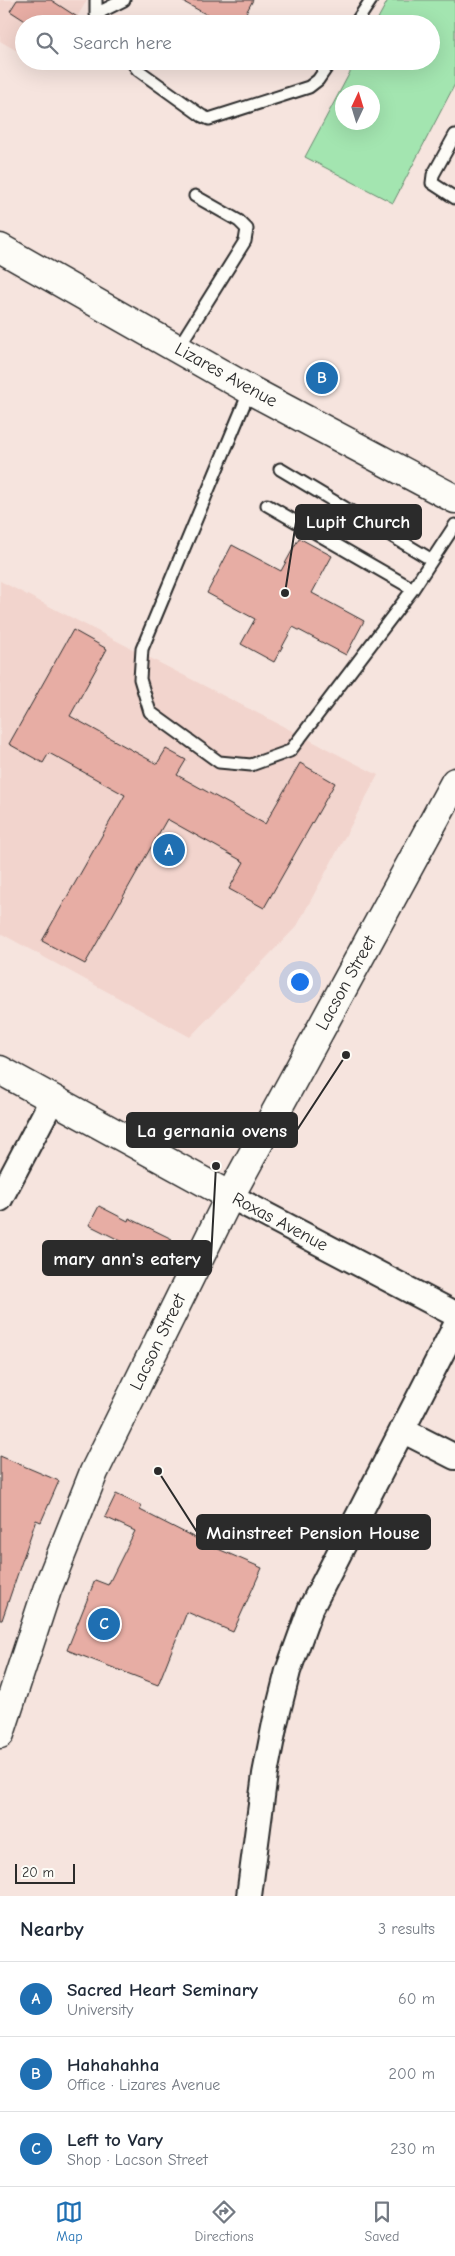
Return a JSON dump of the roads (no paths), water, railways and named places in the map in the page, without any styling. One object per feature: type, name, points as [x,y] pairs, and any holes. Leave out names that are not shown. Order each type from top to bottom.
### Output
[{"type":"main road","name":"Lizares Avenue","points":[[0,248],[250,390],[455,499]]},
{"type":"main road","name":"Lacson Street","points":[[0,1734],[47,1590],[94,1472],[230,1196],[455,782]]},
{"type":"main road","name":"Roxas Avenue","points":[[0,1070],[230,1196]]},
{"type":"street","points":[[0,1199],[52,1100]]},
{"type":"street","name":"Roxas Avenue","points":[[230,1196],[455,1314]]},
{"type":"street","points":[[249,1896],[265,1774],[288,1671],[317,1592],[455,1327]]},
{"type":"street","points":[[402,1430],[455,1457]]},
{"type":"lane","points":[[96,0],[99,15]]},
{"type":"lane","points":[[105,15],[124,0]]},
{"type":"lane","points":[[361,15],[371,0]]},
{"type":"lane","points":[[140,70],[202,116],[209,119],[308,87],[318,80],[325,70]]},
{"type":"lane","points":[[455,135],[433,175],[432,183],[455,198]]},
{"type":"lane","points":[[178,348],[245,241],[247,229],[239,221],[195,196]]},
{"type":"lane","points":[[250,390],[142,648],[140,679],[150,712],[219,762],[251,766],[290,751],[413,589],[455,525]]},
{"type":"lane","points":[[280,469],[432,560]]},
{"type":"lane","points":[[267,505],[413,589]]},
{"type":"place","name":"Hahahahha","points":[[322,378]]},
{"type":"place","name":"Lupit Church","points":[[285,593]]},
{"type":"place","name":"Sacred Heart Seminary","points":[[169,850]]},
{"type":"place","name":"La gernania ovens","points":[[346,1055]]},
{"type":"place","name":"mary ann's eatery","points":[[216,1166]]},
{"type":"place","name":"Mainstreet Pension House","points":[[158,1471]]},
{"type":"place","name":"Left to Vary","points":[[104,1624]]}]
